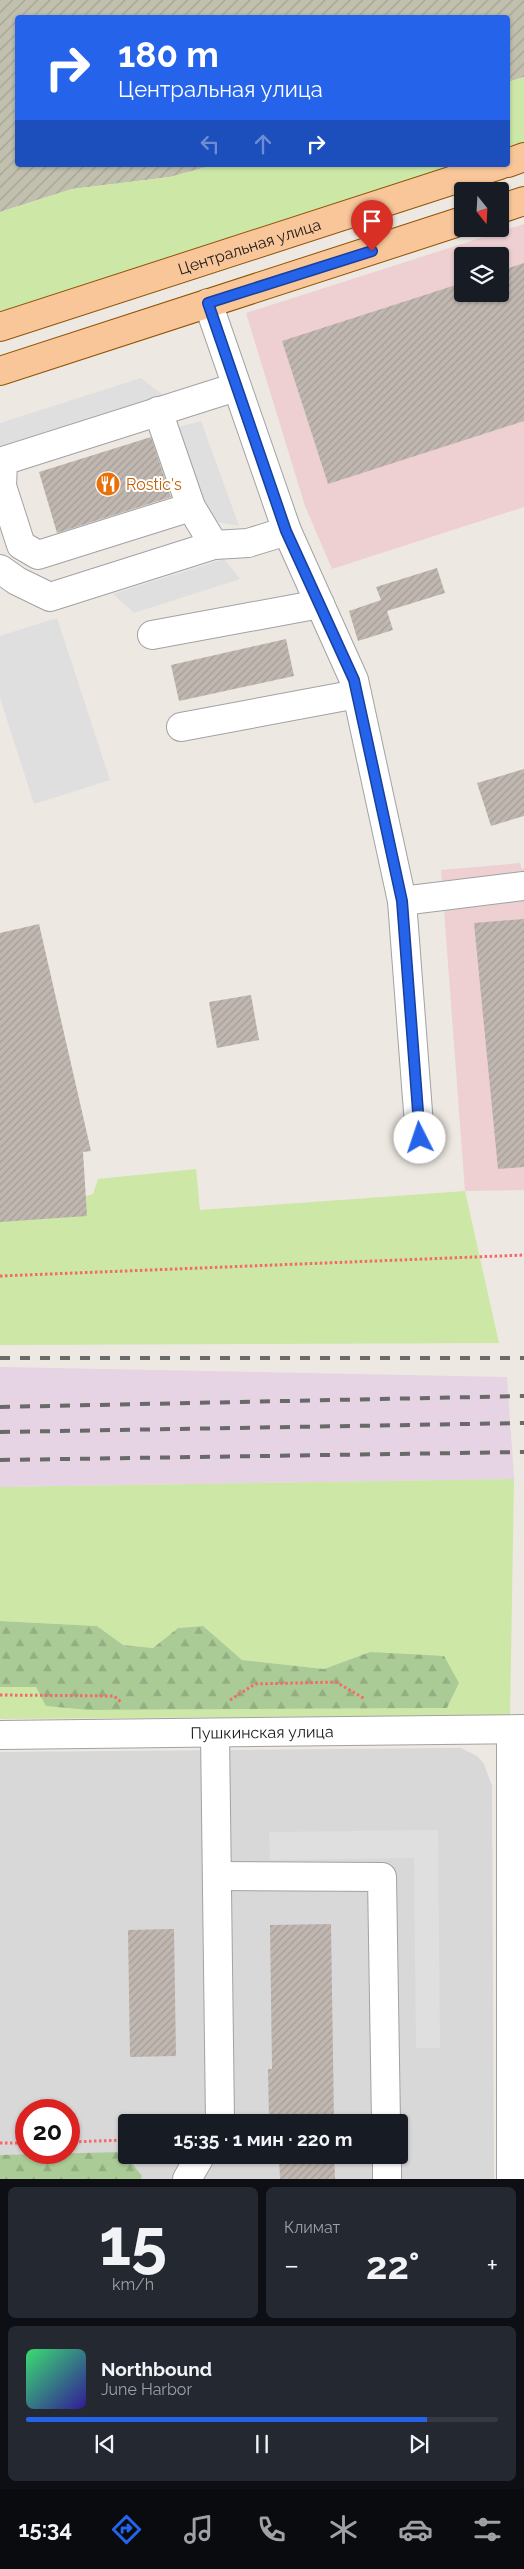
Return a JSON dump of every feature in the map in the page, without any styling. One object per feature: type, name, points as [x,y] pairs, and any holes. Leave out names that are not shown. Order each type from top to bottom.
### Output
[{"type":"main road","points":[[510,162],[524,157]]},
{"type":"main road","name":"Центральная улица","points":[[0,327],[494,167]]},
{"type":"main road","points":[[509,206],[524,201]]},
{"type":"main road","points":[[0,371],[454,224]]},
{"type":"street","points":[[208,303],[286,531],[354,680],[402,901],[420,1138]]},
{"type":"street","points":[[191,507],[38,555],[21,545],[2,486],[2,461],[236,387]]},
{"type":"street","points":[[158,411],[191,507],[214,546]]},
{"type":"street","points":[[0,569],[17,581],[50,597],[214,546],[248,543],[286,531]]},
{"type":"street","points":[[152,635],[320,604]]},
{"type":"street","points":[[181,727],[357,694]]},
{"type":"street","points":[[402,901],[524,886]]},
{"type":"street","points":[[511,2179],[517,2089],[517,1730]]},
{"type":"street","name":"Пушкинская улица","points":[[0,1736],[517,1730]]},
{"type":"street","points":[[215,1734],[220,2114]]},
{"type":"street","points":[[217,1876],[382,1877],[386,2114]]},
{"type":"street","points":[[187,2179],[196,2164]]},
{"type":"street","points":[[387,2164],[387,2179]]},
{"type":"path","points":[[0,1276],[524,1255]]},
{"type":"path","points":[[0,1695],[114,1696],[127,1707]]},
{"type":"path","points":[[80,2142],[118,2140]]},
{"type":"path","points":[[0,2144],[15,2143]]},
{"type":"shaded area","points":[[0,0],[524,0],[524,77],[510,81],[510,15],[15,15],[15,167],[207,167],[170,177],[72,189],[0,212]]},
{"type":"shaded area","points":[[524,224],[524,507],[332,569],[305,506],[246,313],[480,238],[509,238],[509,229]]},
{"type":"shaded area","points":[[141,378],[168,399],[0,451],[0,423]]},
{"type":"shaded area","points":[[201,421],[239,526],[208,520],[175,428]]},
{"type":"shaded area","points":[[224,559],[240,579],[134,613],[113,594]]},
{"type":"shaded area","points":[[57,618],[110,780],[34,804],[0,698],[0,636]]},
{"type":"shaded area","points":[[520,863],[522,869],[524,868],[524,1190],[465,1191],[441,870]]},
{"type":"shaded area","points":[[0,1367],[507,1377],[514,1479],[0,1487]]},
{"type":"shaded area","points":[[461,1748],[477,1756],[484,1764],[492,1786],[494,2179],[0,2179],[0,1752]]},
{"type":"shaded area","points":[[438,1830],[440,2048],[416,2048],[414,1858],[270,1860],[269,1832]]},
{"type":"green space","points":[[524,77],[524,148],[510,153],[510,81]]},
{"type":"green space","points":[[207,167],[466,167],[0,318],[0,212],[72,189],[170,177]]},
{"type":"green space","points":[[196,1169],[200,1210],[465,1191],[499,1343],[0,1345],[0,1222],[93,1194],[98,1179]]},
{"type":"green space","points":[[514,1479],[510,1715],[0,1719],[0,1687],[36,1687],[47,1706],[88,1710],[447,1708],[459,1683],[370,1652],[324,1669],[242,1660],[202,1626],[178,1628],[153,1648],[122,1645],[97,1626],[0,1621],[0,1487]]},
{"type":"green space","points":[[0,1621],[97,1626],[123,1645],[153,1648],[178,1628],[203,1626],[242,1660],[324,1669],[370,1652],[444,1656],[459,1683],[447,1708],[88,1710],[46,1706],[36,1687],[0,1687]]},
{"type":"green space","points":[[118,2152],[118,2164],[132,2164],[142,2176],[141,2179],[0,2179],[0,2155],[15,2155],[15,2164],[80,2164],[80,2153]]},
{"type":"building","points":[[524,263],[524,421],[328,484],[282,341],[454,286],[454,302],[509,302],[509,268]]},
{"type":"building","name":"Rostic's","points":[[151,437],[171,497],[57,533],[39,472]]},
{"type":"building","points":[[437,568],[445,593],[387,611],[393,630],[358,641],[349,611],[381,600],[376,587]]},
{"type":"building","points":[[286,639],[294,676],[179,701],[171,665]]},
{"type":"building","points":[[524,769],[524,816],[491,826],[477,783]]},
{"type":"building","points":[[524,919],[524,1167],[498,1169],[474,923]]},
{"type":"building","points":[[39,924],[91,1151],[83,1152],[87,1216],[0,1222],[0,933]]},
{"type":"building","points":[[251,995],[259,1040],[217,1048],[209,1002]]},
{"type":"building","points":[[331,1924],[334,2114],[269,2114],[268,2069],[272,2069],[270,1925]]},
{"type":"building","points":[[174,1929],[176,2056],[130,2057],[128,1930]]},
{"type":"building","points":[[279,2164],[334,2164],[335,2179],[280,2179]]},
{"type":"railway","points":[[0,1358],[524,1358]]},
{"type":"railway","points":[[0,1407],[524,1396]]},
{"type":"railway","points":[[0,1432],[524,1423]]},
{"type":"railway","points":[[0,1460],[524,1452]]},
{"type":"place","name":"Rostic's","points":[[108,484]]},
{"type":"route","points":[[372,251],[208,303],[286,531],[354,680],[402,901],[420,1138]]}]
